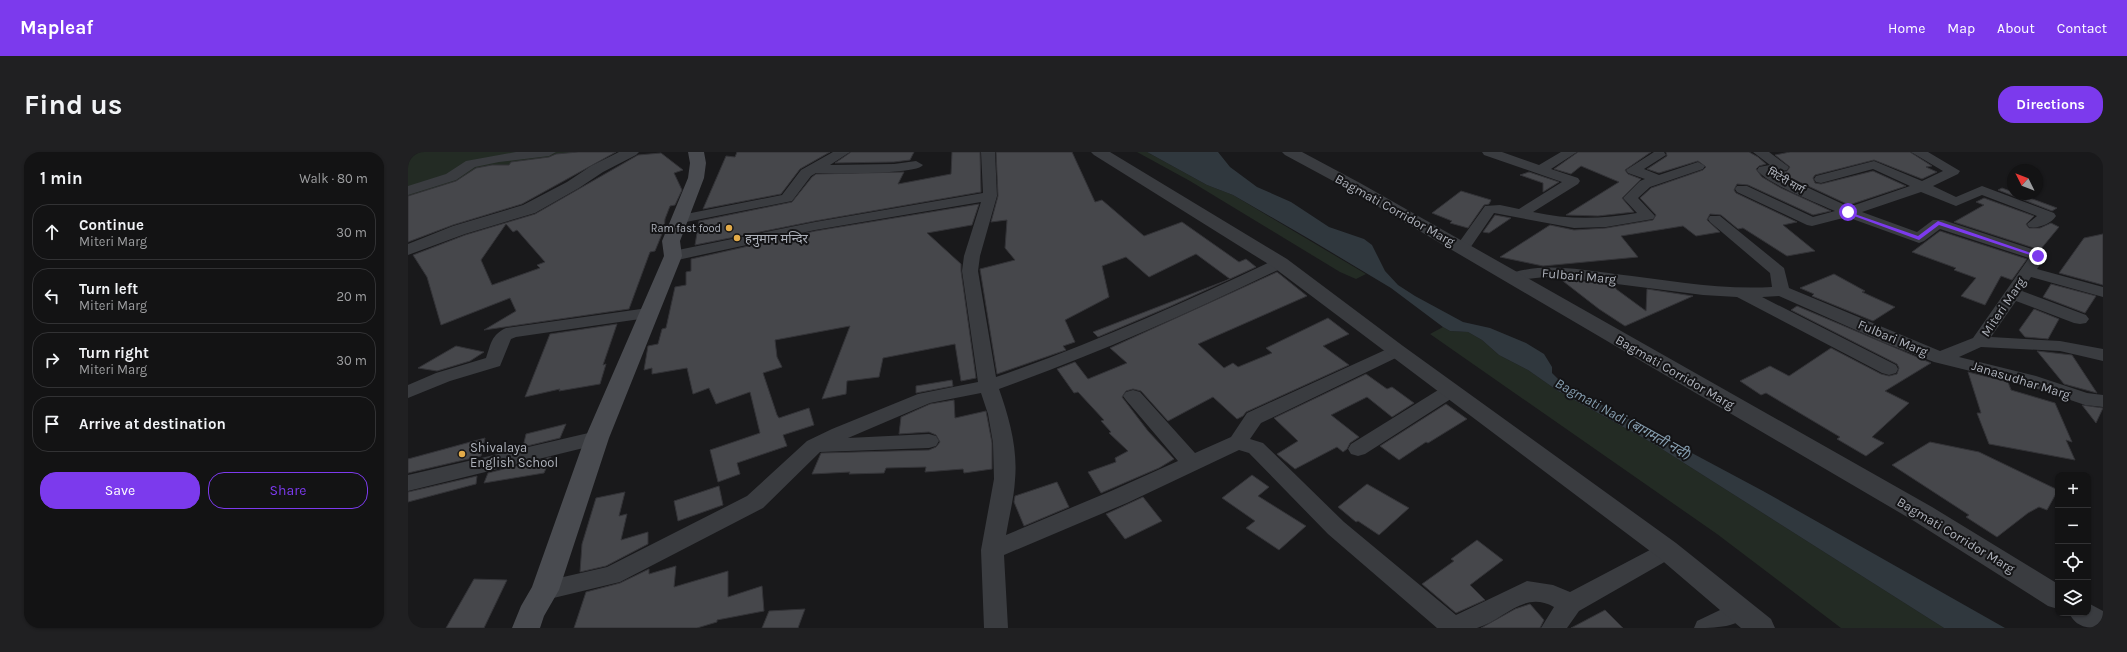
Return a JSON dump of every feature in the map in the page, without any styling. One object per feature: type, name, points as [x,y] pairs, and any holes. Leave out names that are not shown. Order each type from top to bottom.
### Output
[{"type":"main road","points":[[526,628],[531,614],[545,590],[597,438],[673,256],[671,241],[696,178],[698,162],[696,152]]},
{"type":"street","points":[[408,192],[451,177],[471,164],[499,158],[549,152]]},
{"type":"street","points":[[408,250],[460,230],[529,209],[572,185],[596,169],[631,152]]},
{"type":"street","points":[[681,219],[787,198],[806,173],[844,152]]},
{"type":"street","points":[[988,152],[990,196],[972,256],[970,271],[988,386],[998,414],[1003,443],[1005,479],[992,550],[996,628]]},
{"type":"street","points":[[1099,152],[1280,263],[1396,351],[1667,550],[1761,628]]},
{"type":"street","name":"Bagmati Corridor Marg","points":[[1291,152],[1463,248],[1517,281],[1923,514],[2055,596]]},
{"type":"street","points":[[1489,152],[1573,182],[1522,213]]},
{"type":"street","points":[[1540,170],[1570,152]]},
{"type":"street","name":"मिटेरी मार्ग","points":[[1760,152],[1782,168],[1764,170],[1790,185],[1848,212]]},
{"type":"street","points":[[1742,189],[1815,227],[1848,212],[1921,187],[1953,171],[1918,152]]},
{"type":"street","points":[[1659,155],[1633,170],[1660,180]]},
{"type":"street","points":[[814,169],[887,169],[916,165]]},
{"type":"street","points":[[1833,185],[1821,179],[1874,165],[1956,202],[1982,190],[2049,216],[2034,224]]},
{"type":"street","points":[[1463,248],[1490,209],[1500,209],[1562,222],[1582,224],[1611,222],[1648,216],[1630,198],[1645,184],[1698,166]]},
{"type":"street","points":[[673,256],[815,226],[990,196]]},
{"type":"street","name":"Miteri Marg","points":[[1848,212],[1919,238],[1938,223],[2038,256],[2026,271],[1979,342]]},
{"type":"street","points":[[1715,219],[1778,272],[1781,291]]},
{"type":"street","points":[[545,590],[612,575],[755,502],[814,446],[925,398],[988,386],[1056,362],[1214,296],[1280,263]]},
{"type":"street","name":"Fulbari Marg","points":[[1517,281],[1521,275],[1554,271],[1669,287],[1740,292],[1781,291],[1800,298],[1891,340],[1940,358],[1979,342],[2060,346],[2103,355]]},
{"type":"street","name":"Miteri Marg","points":[[2026,271],[2103,292]]},
{"type":"street","name":"Fulbari Marg","points":[[1740,292],[1889,369]]},
{"type":"street","points":[[2011,293],[2080,319]]},
{"type":"street","points":[[408,392],[443,377],[494,362],[503,336],[512,332],[648,313]]},
{"type":"street","points":[[992,550],[1119,497],[1191,462],[1238,442],[1254,418],[1396,351]]},
{"type":"street","name":"Janasudhar Marg","points":[[1940,358],[2029,380],[2085,399],[2103,401]]},
{"type":"street","points":[[1358,450],[1450,391]]},
{"type":"street","points":[[1133,396],[1191,462]]},
{"type":"street","points":[[408,483],[597,438]]},
{"type":"street","points":[[814,446],[929,441]]},
{"type":"street","points":[[1238,442],[1256,448],[1336,528],[1454,628],[1527,591],[1553,595],[1570,604]]},
{"type":"street","points":[[1553,628],[1570,604],[1667,550]]},
{"type":"street","points":[[1706,628],[1739,611]]},
{"type":"street","points":[[2088,616],[2103,626]]},
{"type":"shaded area","points":[[408,152],[575,152],[408,206]]},
{"type":"shaded area","points":[[1137,152],[1147,152],[1207,185],[1233,195],[1366,274],[1356,279],[1340,272],[1190,181]]},
{"type":"shaded area","points":[[1443,327],[1450,331],[1468,332],[1482,340],[1499,355],[1528,370],[1558,391],[1654,444],[1944,628],[1841,628],[1717,534],[1430,334]]},
{"type":"water","name":"Bagmati Nadi (बागमती नदी)","points":[[1147,152],[1218,152],[1230,167],[1257,187],[1291,202],[1329,227],[1364,239],[1372,245],[1385,271],[1398,285],[1415,296],[1463,322],[1490,328],[1526,343],[1544,354],[1552,367],[1552,373],[1560,381],[1574,390],[1763,491],[2005,628],[1944,628],[1654,444],[1558,391],[1528,370],[1499,355],[1482,340],[1468,332],[1450,331],[1391,288],[1311,240],[1233,195],[1207,185]]},
{"type":"building","points":[[578,152],[616,152],[522,204],[453,225],[408,242],[408,196],[456,181],[476,168],[492,165],[509,165],[511,162],[549,157],[556,154]]},
{"type":"building","points":[[737,152],[830,152],[800,169],[781,194],[703,209],[726,156],[735,157]]},
{"type":"building","points":[[851,152],[914,152],[910,160],[894,162],[835,163]]},
{"type":"building","points":[[952,152],[980,152],[981,192],[815,221],[695,245],[699,221],[792,202],[816,174],[904,172],[898,184],[951,174]]},
{"type":"building","points":[[996,152],[1072,152],[1095,202],[1102,200],[1144,236],[1182,222],[1239,262],[1246,259],[1256,267],[1230,279],[1196,254],[1149,277],[1126,257],[1102,266],[1109,297],[1065,320],[1075,342],[1063,346],[1066,350],[997,374],[980,269],[1015,260],[1005,248],[1007,220],[991,222],[998,196]]},
{"type":"building","points":[[1578,152],[1651,152],[1625,170],[1628,174],[1641,179],[1622,198],[1634,212],[1598,216],[1566,215],[1619,182],[1581,166],[1571,174],[1554,169]]},
{"type":"building","points":[[1666,152],[1749,152],[1758,157],[1766,164],[1759,166],[1756,169],[1762,177],[1781,188],[1831,211],[1813,215],[1748,185],[1737,184],[1734,190],[1736,193],[1797,222],[1783,225],[1815,251],[1787,256],[1743,228],[1738,229],[1721,215],[1710,214],[1707,220],[1720,232],[1696,236],[1683,226],[1621,236],[1638,257],[1543,266],[1500,257],[1550,225],[1574,230],[1606,228],[1653,220],[1656,215],[1640,198],[1651,188],[1703,170],[1706,167],[1698,161],[1659,173],[1647,169],[1667,156]]},
{"type":"building","points":[[1790,152],[1910,152],[1932,166],[1926,167],[1937,172],[1922,179],[1874,160],[1815,175],[1813,178],[1815,183],[1821,184],[1873,171],[1906,186],[1849,205],[1780,173],[1787,171],[1790,167],[1775,155]]},
{"type":"building","points":[[661,153],[683,170],[674,173],[682,190],[675,205],[670,206],[665,219],[664,229],[655,251],[650,252],[629,309],[484,330],[516,311],[510,298],[441,325],[427,277],[413,255],[465,235],[535,214],[638,155]],"holes":[[[506,224],[513,232],[517,230],[545,262],[537,265],[540,268],[492,285],[481,260]]]},
{"type":"building","points":[[1529,172],[1559,182],[1543,192],[1543,183],[1520,175]]},
{"type":"building","points":[[2002,188],[2007,190],[2007,194],[1998,190]]},
{"type":"building","points":[[1461,191],[1491,200],[1489,204],[1484,205],[1468,228],[1450,223],[1452,221],[1432,213]]},
{"type":"building","points":[[1984,198],[2034,216],[2026,224],[2029,228],[2040,228],[2051,223],[2059,227],[2040,250],[1954,222],[1984,205],[1976,202]]},
{"type":"building","points":[[2024,200],[2035,200],[2057,208],[2052,211]]},
{"type":"building","points":[[979,204],[972,225],[927,233],[961,264],[976,378],[961,381],[955,344],[883,358],[879,377],[847,381],[846,394],[822,399],[850,326],[775,340],[777,357],[782,367],[763,373],[777,415],[779,418],[809,408],[814,425],[783,435],[787,446],[737,463],[740,474],[718,482],[710,450],[760,433],[750,392],[716,404],[709,388],[693,394],[687,368],[652,374],[652,368],[644,370],[648,346],[658,344],[662,329],[666,328],[675,287],[686,285],[686,272],[691,271],[691,259],[815,231]]},
{"type":"building","points":[[1495,215],[1511,218],[1489,233],[1483,232]]},
{"type":"building","points":[[1940,231],[2027,259],[2012,280],[2001,276],[1985,305],[1961,296],[1976,278],[1954,270],[1956,268],[1912,252]]},
{"type":"building","points":[[2103,234],[2103,285],[2059,273],[2084,238]]},
{"type":"building","points":[[1277,272],[1307,296],[1198,344],[1224,368],[1233,363],[1238,367],[1272,353],[1266,348],[1328,318],[1349,334],[1323,346],[1349,365],[1246,412],[1243,416],[1237,419],[1213,397],[1168,421],[1141,391],[1133,389],[1126,391],[1122,397],[1148,431],[1174,459],[1159,468],[1101,493],[1088,472],[1116,462],[1115,458],[1128,451],[1109,433],[1111,432],[1101,421],[1104,420],[1078,392],[1074,393],[1057,369],[1075,362],[1088,379],[1127,363],[1110,348]]},
{"type":"building","points":[[1834,274],[1865,291],[1862,292],[1895,307],[1873,321],[1812,296],[1814,294],[1800,288]]},
{"type":"building","points":[[1559,278],[1615,285],[1616,289],[1646,311],[1647,289],[1693,296],[1625,326],[1599,309]]},
{"type":"building","points":[[1229,279],[1171,306],[1098,337],[1093,332]]},
{"type":"building","points":[[2051,284],[2096,296],[2085,313],[2043,297]]},
{"type":"building","points":[[1797,306],[1931,363],[1885,391],[1909,403],[1872,437],[1884,443],[1866,456],[1837,439],[1840,437],[1766,393],[1761,395],[1740,381],[1770,366],[1789,376],[1831,348],[1881,374],[1889,376],[1897,374],[1899,368],[1897,364],[1791,310]]},
{"type":"building","points":[[2034,309],[2059,319],[2048,339],[2025,337],[2019,330]]},
{"type":"building","points":[[617,324],[603,365],[606,364],[600,384],[559,391],[560,389],[525,397],[550,334]]},
{"type":"building","points":[[456,346],[484,352],[470,361],[437,371],[418,368]]},
{"type":"building","points":[[2037,351],[2072,355],[2097,393],[2064,384]]},
{"type":"building","points":[[1968,372],[2008,382],[2011,390],[2055,403],[2072,442],[2066,440],[2075,460],[1989,444],[1977,413],[1981,413]]},
{"type":"building","points":[[1366,374],[1387,389],[1392,387],[1414,403],[1392,417],[1367,397],[1331,415],[1359,437],[1350,443],[1347,449],[1343,452],[1337,447],[1295,469],[1277,454],[1298,441],[1274,418]]},
{"type":"building","points":[[952,380],[953,386],[916,393],[916,386]]},
{"type":"building","points":[[954,400],[955,418],[986,411],[992,443],[992,469],[964,473],[963,469],[925,472],[926,467],[886,468],[884,473],[849,474],[850,472],[812,474],[821,453],[929,450],[936,447],[940,442],[936,435],[929,432],[899,434],[901,417],[930,404]]},
{"type":"building","points":[[1446,404],[1467,419],[1428,443],[1426,442],[1399,460],[1380,446]]},
{"type":"building","points":[[2082,405],[2103,408],[2096,423]]},
{"type":"building","points":[[566,424],[560,438],[523,447],[526,434]]},
{"type":"building","points":[[485,438],[481,456],[408,473],[408,459]]},
{"type":"building","points":[[1930,442],[1979,452],[2055,489],[2055,495],[2047,510],[2039,507],[2028,513],[1997,537],[1966,517],[1969,515],[1892,465]]},
{"type":"building","points":[[551,457],[544,473],[484,483],[488,473]]},
{"type":"building","points":[[1252,475],[1269,487],[1258,496],[1306,526],[1279,550],[1246,528],[1255,521],[1222,498]]},
{"type":"building","points":[[477,476],[476,484],[408,502],[408,492]]},
{"type":"building","points":[[1057,482],[1069,507],[1024,526],[1014,502],[1015,496]]},
{"type":"building","points":[[1367,484],[1409,508],[1379,535],[1358,521],[1356,522],[1338,507]]},
{"type":"building","points":[[719,486],[723,505],[678,521],[674,501]]},
{"type":"building","points":[[625,492],[619,516],[627,514],[621,540],[648,532],[648,544],[606,566],[580,572],[582,544],[596,498]]},
{"type":"building","points":[[1143,497],[1162,521],[1125,539],[1106,514]]},
{"type":"building","points":[[1477,540],[1503,560],[1470,585],[1485,600],[1456,613],[1422,584],[1454,561],[1451,559]]},
{"type":"building","points":[[676,566],[674,587],[728,571],[728,597],[762,586],[764,611],[717,620],[717,622],[697,628],[574,628],[586,592],[620,583],[649,569],[649,574]]},
{"type":"building","points":[[474,579],[507,580],[484,628],[446,628]]},
{"type":"building","points":[[1530,604],[1544,620],[1540,628],[1481,628],[1515,609]]},
{"type":"building","points":[[805,609],[798,628],[762,628],[769,611]]},
{"type":"building","points":[[1605,610],[1623,628],[1571,628]]},
{"type":"place","name":"Ram fast food","points":[[729,228]]},
{"type":"place","name":"हनुमान मन्दिर","points":[[737,238]]},
{"type":"place","name":"Shivalaya English School","points":[[462,454]]},
{"type":"route","points":[[1848,212],[1919,238],[1938,223],[2038,256]]}]
